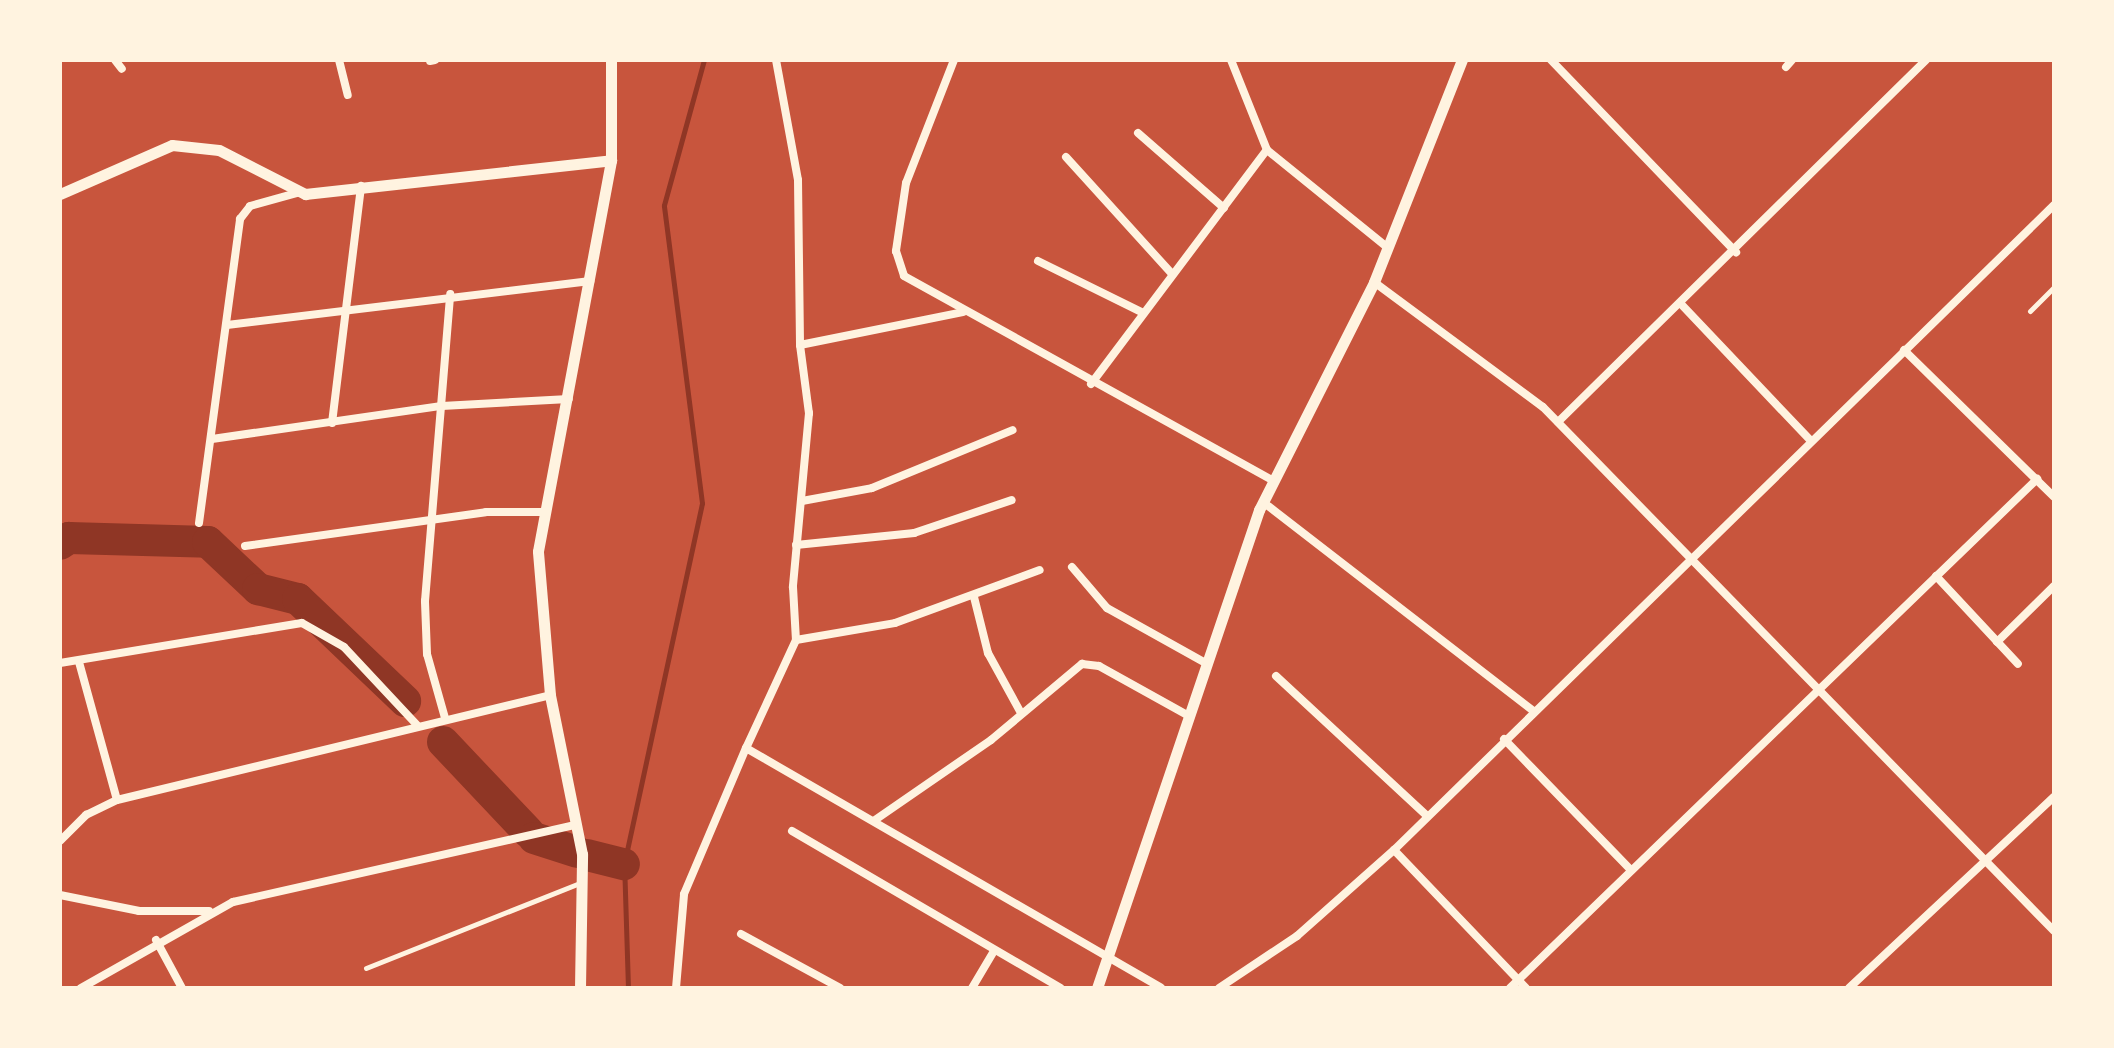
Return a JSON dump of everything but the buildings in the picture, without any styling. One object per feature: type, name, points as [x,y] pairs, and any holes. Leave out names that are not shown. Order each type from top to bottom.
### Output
[{"type":"street","points":[[115,60],[122,69]]},
{"type":"street","points":[[339,60],[348,95]]},
{"type":"street","points":[[580,988],[581,882],[576,825],[550,695],[538,551],[569,399],[611,160],[611,60]]},
{"type":"street","points":[[676,988],[684,894],[796,640],[796,545],[809,413],[800,345],[801,218],[776,60]]},
{"type":"street","points":[[954,60],[906,183],[896,251],[904,276],[1091,384],[1274,481]]},
{"type":"street","points":[[1231,60],[1267,150],[1388,248]]},
{"type":"street","points":[[1097,988],[1263,502],[1374,282],[1462,60]]},
{"type":"street","points":[[1551,60],[1736,252]]},
{"type":"street","points":[[1558,422],[1736,252],[1926,60]]},
{"type":"street","points":[[1138,133],[1224,208]]},
{"type":"street","points":[[60,194],[172,145],[219,150],[297,193]]},
{"type":"street","points":[[1091,384],[1141,312],[1267,150]]},
{"type":"street","points":[[1066,157],[1172,274]]},
{"type":"street","points":[[199,523],[244,210],[297,193],[611,160]]},
{"type":"street","points":[[332,423],[361,186]]},
{"type":"street","points":[[1219,988],[1297,936],[1394,850],[1532,710],[1691,560],[2054,205]]},
{"type":"street","points":[[1038,261],[1141,312]]},
{"type":"street","points":[[227,325],[450,294],[590,281]]},
{"type":"street","points":[[1374,282],[1558,422],[2054,931]]},
{"type":"street","points":[[445,718],[427,654],[425,601],[436,519],[450,294]]},
{"type":"street","points":[[1681,304],[1811,441]]},
{"type":"street","points":[[800,345],[922,315],[966,312]]},
{"type":"street","points":[[1904,350],[2054,497]]},
{"type":"street","points":[[212,439],[442,406],[569,399]]},
{"type":"street","points":[[802,501],[872,488],[1013,430]]},
{"type":"street","points":[[1510,988],[2037,479]]},
{"type":"street","points":[[796,545],[914,533],[1012,500]]},
{"type":"street","points":[[1263,502],[1532,710]]},
{"type":"street","points":[[245,546],[436,519],[546,512]]},
{"type":"street","points":[[1072,567],[1107,608],[1207,664]]},
{"type":"street","points":[[796,640],[827,640],[974,597],[1040,570]]},
{"type":"street","points":[[1936,576],[2018,664]]},
{"type":"street","points":[[1997,642],[2054,586]]},
{"type":"street","points":[[974,597],[988,653],[1021,713]]},
{"type":"street","points":[[60,663],[302,623],[344,647],[417,725]]},
{"type":"street","points":[[79,662],[117,800]]},
{"type":"street","points":[[875,820],[1091,663],[1189,716]]},
{"type":"street","points":[[1276,676],[1427,816]]},
{"type":"street","points":[[60,841],[86,815],[117,800],[550,695]]},
{"type":"street","points":[[1504,739],[1631,870]]},
{"type":"street","points":[[746,748],[1161,988]]},
{"type":"street","points":[[1849,988],[2054,797]]},
{"type":"street","points":[[81,988],[156,940],[214,911],[576,825]]},
{"type":"street","points":[[792,831],[1061,988]]},
{"type":"street","points":[[1394,850],[1526,988]]},
{"type":"street","points":[[60,895],[139,911],[214,911]]},
{"type":"street","points":[[741,934],[840,988]]},
{"type":"street","points":[[156,940],[182,988]]},
{"type":"street","points":[[972,988],[994,951]]},
{"type":"lane","points":[[2030,311],[2054,287]]},
{"type":"lane","points":[[366,968],[581,882]]},
{"type":"waterway","points":[[628,988],[624,864],[702,503],[664,205],[704,60]]},
{"type":"waterway","points":[[60,544],[69,538],[208,542],[258,589],[298,599],[405,701]]},
{"type":"waterway","points":[[443,742],[528,832]]},
{"type":"waterway","points":[[534,838],[577,852]]},
{"type":"waterway","points":[[587,855],[624,864]]}]
